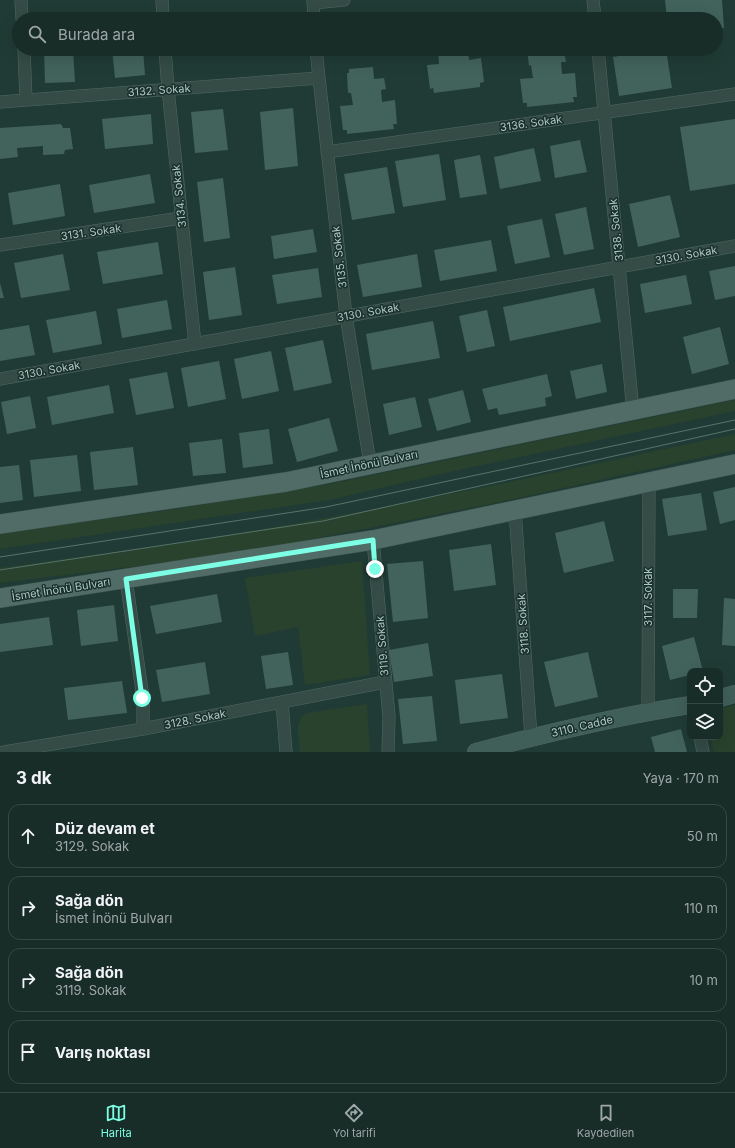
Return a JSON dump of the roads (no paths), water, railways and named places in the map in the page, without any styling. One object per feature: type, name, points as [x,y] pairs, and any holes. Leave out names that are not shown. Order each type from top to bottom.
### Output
[{"type":"main road","name":"İsmet İnönü Bulvarı","points":[[0,524],[286,482],[370,463],[633,411],[735,389]]},
{"type":"main road","name":"İsmet İnönü Bulvarı","points":[[0,598],[373,540],[735,464]]},
{"type":"street","points":[[21,0],[22,12]]},
{"type":"street","points":[[162,0],[163,12]]},
{"type":"street","points":[[314,12],[313,2],[344,0]]},
{"type":"street","points":[[593,0],[594,12]]},
{"type":"street","points":[[24,56],[26,100]]},
{"type":"street","name":"3134. Sokak","points":[[166,56],[195,344]]},
{"type":"street","name":"3135. Sokak","points":[[317,56],[346,316],[370,463]]},
{"type":"street","name":"3138. Sokak","points":[[599,56],[633,411]]},
{"type":"street","name":"3132. Sokak","points":[[0,102],[319,78]]},
{"type":"street","name":"3136. Sokak","points":[[327,152],[735,94]]},
{"type":"street","name":"3131. Sokak","points":[[0,245],[181,218]]},
{"type":"street","name":"3130. Sokak","points":[[0,379],[735,246]]},
{"type":"street","name":"3117. Sokak","points":[[648,711],[649,483]]},
{"type":"street","name":"3118. Sokak","points":[[515,510],[531,737]]},
{"type":"street","name":"3119. Sokak","points":[[373,540],[388,717],[388,752]]},
{"type":"street","points":[[126,579],[142,698],[143,729]]},
{"type":"street","name":"3128. Sokak","points":[[4,752],[143,729],[385,682]]},
{"type":"street","points":[[723,697],[735,694]]},
{"type":"street","points":[[282,702],[286,752]]},
{"type":"street","name":"3110. Cadde","points":[[476,752],[531,737],[648,711],[687,705]]},
{"type":"street","points":[[701,740],[703,752]]},
{"type":"tram line","points":[[0,557],[326,507],[735,420]]},
{"type":"tram line","points":[[0,570],[323,521],[735,429]]}]
